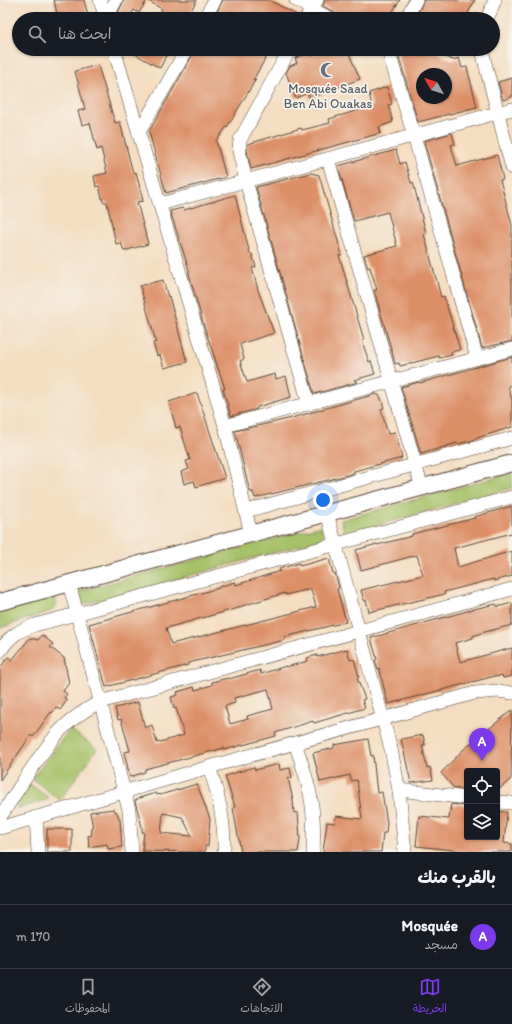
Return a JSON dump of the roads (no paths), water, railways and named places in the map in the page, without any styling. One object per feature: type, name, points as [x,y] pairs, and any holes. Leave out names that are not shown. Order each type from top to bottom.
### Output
[{"type":"street","points":[[100,0],[104,12]]},
{"type":"street","points":[[110,12],[116,0]]},
{"type":"street","points":[[208,12],[215,0]]},
{"type":"street","points":[[296,0],[311,9]]},
{"type":"street","points":[[410,12],[416,0]]},
{"type":"street","points":[[490,12],[495,0]]},
{"type":"street","points":[[116,56],[225,426],[252,534]]},
{"type":"street","points":[[139,132],[183,56]]},
{"type":"street","points":[[286,56],[240,140],[239,151],[246,181],[309,404]]},
{"type":"street","points":[[390,56],[477,358]]},
{"type":"street","points":[[484,56],[512,168]]},
{"type":"street","points":[[160,204],[512,110]]},
{"type":"street","points":[[328,159],[422,488]]},
{"type":"street","points":[[225,426],[512,349]]},
{"type":"street","points":[[246,511],[512,438]]},
{"type":"street","points":[[0,602],[512,463]]},
{"type":"street","points":[[0,651],[6,642],[18,631],[35,625],[512,497]]},
{"type":"street","points":[[327,513],[391,749],[399,790],[405,852]]},
{"type":"street","points":[[69,583],[129,810],[132,852]]},
{"type":"street","points":[[0,817],[54,737],[84,710],[100,702],[512,589]]},
{"type":"street","points":[[0,828],[124,791],[475,693],[498,691],[512,693]]},
{"type":"street","points":[[295,743],[305,773],[311,799],[314,834],[313,852]]},
{"type":"street","points":[[209,767],[218,792],[222,813],[225,836],[224,852]]},
{"type":"street","points":[[399,790],[464,798]]},
{"type":"street","points":[[500,802],[512,804]]},
{"type":"street","points":[[36,817],[38,852]]},
{"type":"place","name":"Mosquée Saad Ben Abi Ouakas","points":[[328,70]]},
{"type":"place","name":"Mosquée","points":[[482,761]]}]
